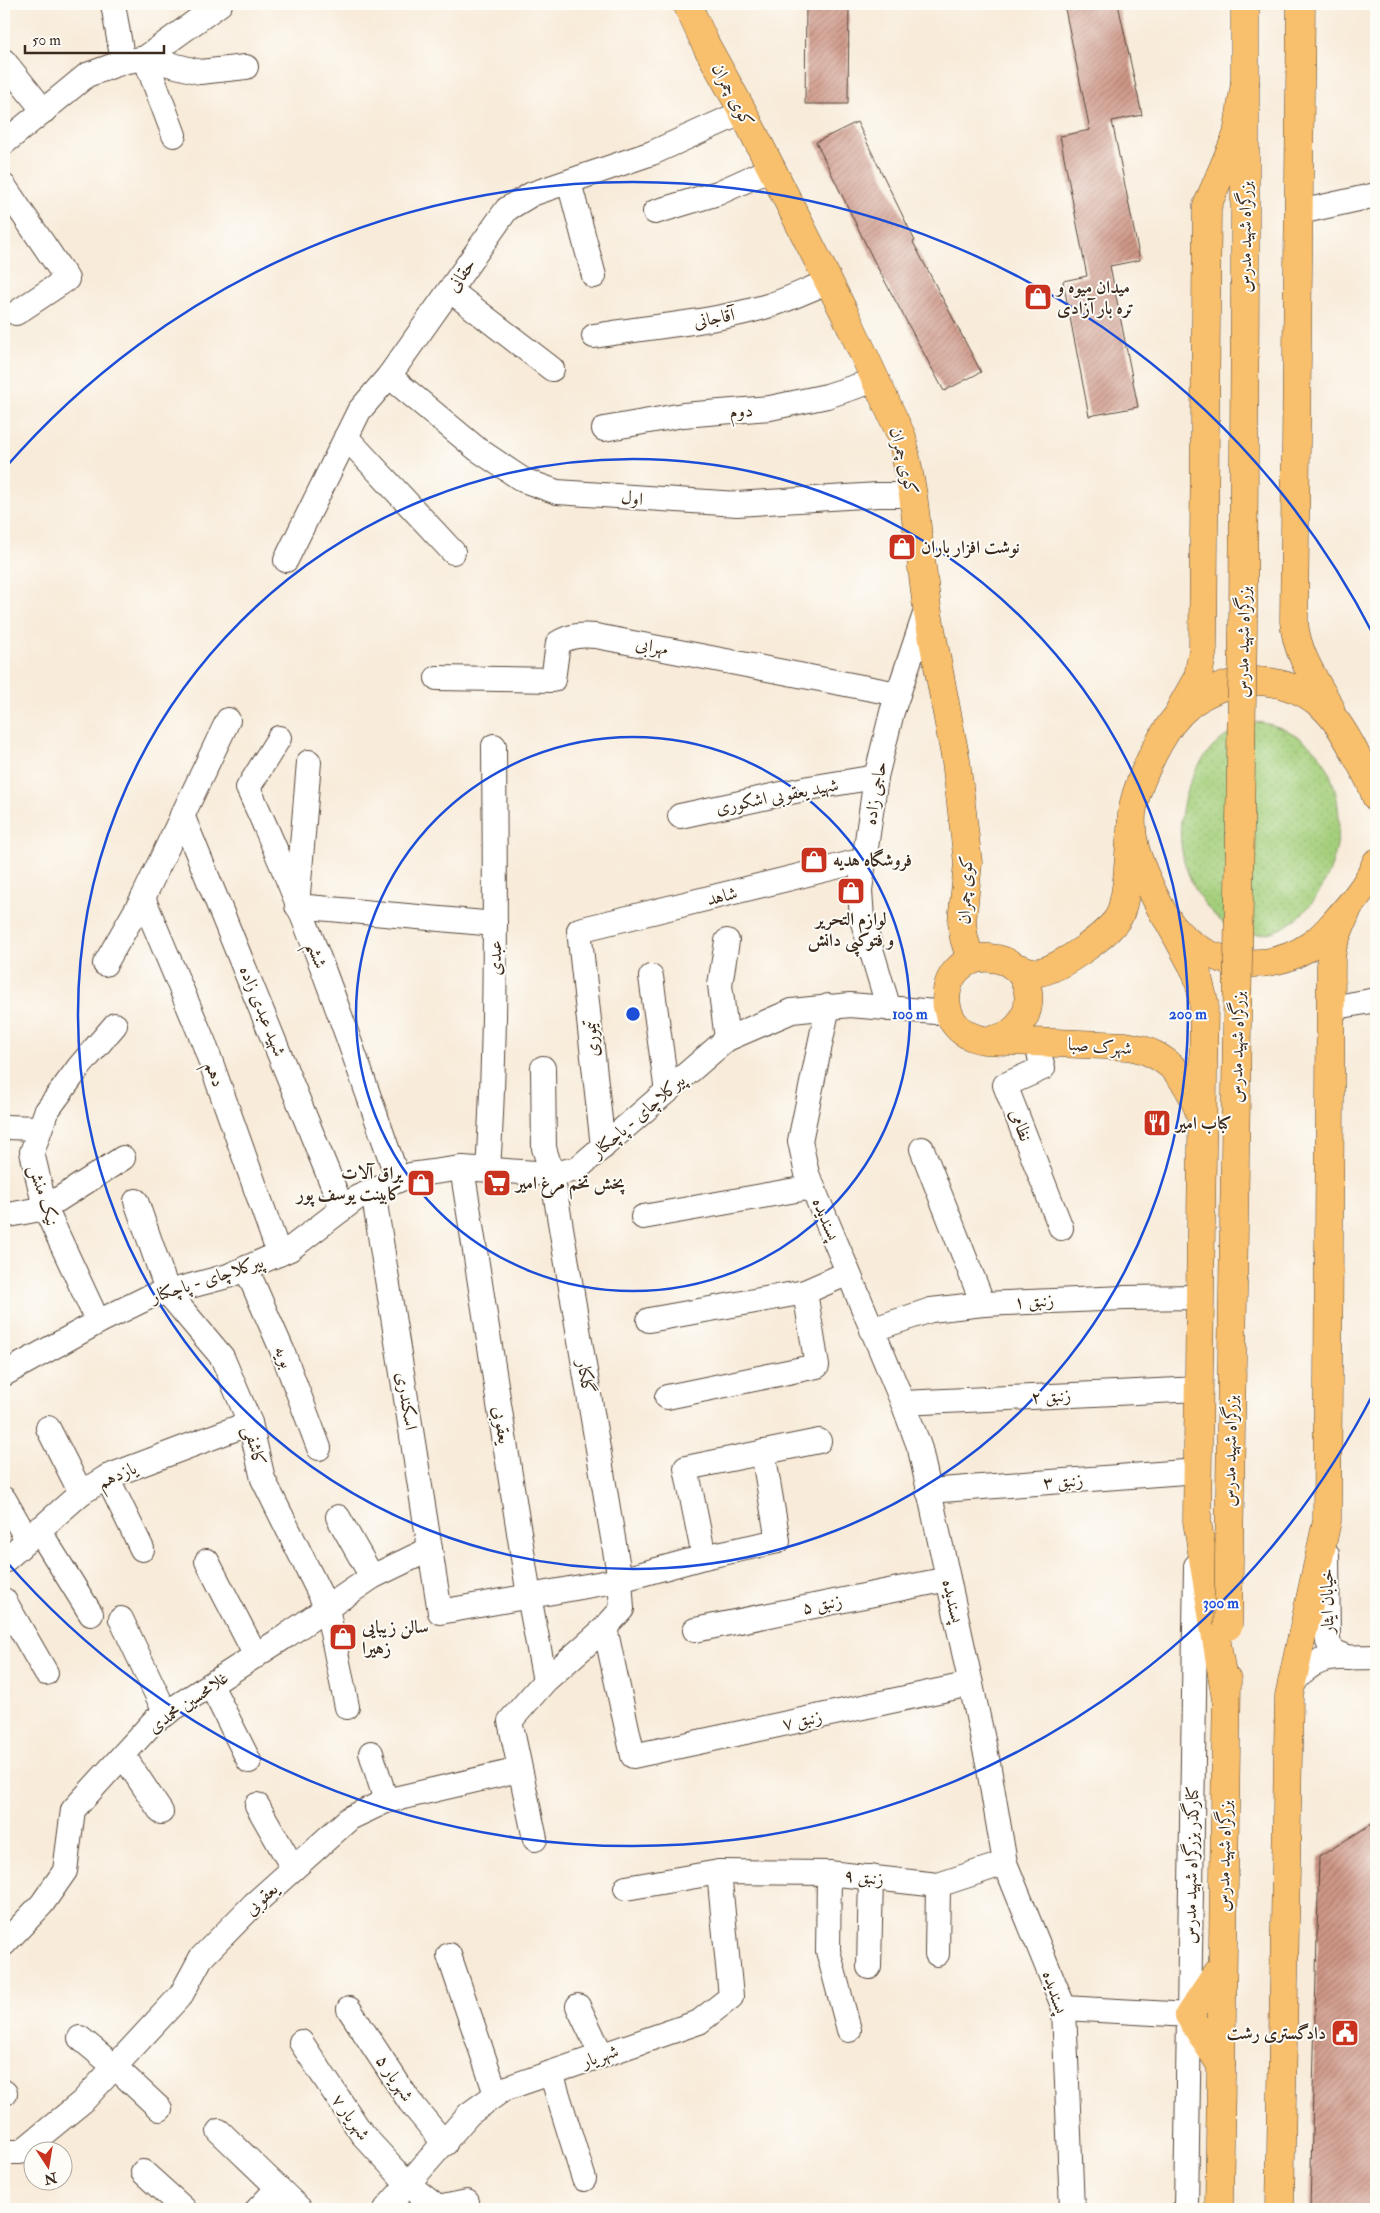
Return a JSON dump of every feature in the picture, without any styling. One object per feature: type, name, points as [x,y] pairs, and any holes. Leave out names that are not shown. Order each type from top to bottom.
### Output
[{"type":"main road","name":"کوی چمران","points":[[688,4],[706,45],[743,112],[828,282],[902,437],[913,495],[927,608],[956,761],[968,863],[962,922],[964,938],[971,961]]},
{"type":"main road","name":"بزرگراه شهید مدرس","points":[[1219,2209],[1243,636],[1246,4]]},
{"type":"main road","points":[[1300,4],[1300,212],[1294,626],[1300,650],[1307,666],[1375,789]]},
{"type":"main road","points":[[1013,966],[1022,976],[1028,988],[1028,1010],[1022,1022],[1002,1038],[978,1039],[964,1033],[953,1022],[948,1013],[946,997],[949,982],[958,969],[971,961],[992,958],[1031,972],[1048,970],[1104,934],[1115,924],[1123,902],[1137,791],[1164,735],[1198,678],[1203,659],[1207,206],[1237,135],[1245,83]]},
{"type":"main road","points":[[1164,735],[1181,712],[1203,695],[1222,686],[1257,681],[1285,685],[1311,697],[1332,715],[1345,732]]},
{"type":"main road","name":"بزرگراه شهید مدرس","points":[[1132,821],[1134,844],[1138,858],[1197,974],[1203,993],[1197,1522],[1226,1699]]},
{"type":"main road","points":[[1168,920],[1189,942],[1208,953],[1237,962],[1260,963],[1282,959],[1310,946],[1322,937],[1348,908],[1375,870]]},
{"type":"main road","points":[[1280,2209],[1291,1688],[1327,1521],[1332,950],[1348,908]]},
{"type":"main road","name":"شهرک صبا","points":[[989,1040],[1142,1048],[1157,1054],[1169,1062],[1180,1074],[1194,1099],[1203,1122]]},
{"type":"main road","points":[[1221,2065],[1189,2014],[1222,1966]]},
{"type":"street","points":[[114,4],[134,60],[174,135]]},
{"type":"street","points":[[4,144],[87,76],[134,60],[211,7]]},
{"type":"street","points":[[134,60],[200,72],[246,67]]},
{"type":"street","points":[[4,61],[44,111]]},
{"type":"street","name":"حقانی","points":[[286,560],[359,411],[388,376],[451,291],[507,210],[532,194],[652,154],[743,112]]},
{"type":"street","points":[[656,212],[718,193],[771,169]]},
{"type":"street","points":[[569,182],[594,276]]},
{"type":"street","points":[[4,186],[67,279],[16,312]]},
{"type":"street","points":[[1300,212],[1376,195]]},
{"type":"street","name":"آقاجانی","points":[[594,336],[703,321],[766,307],[828,282]]},
{"type":"street","points":[[451,291],[552,369]]},
{"type":"street","name":"اول","points":[[388,376],[477,448],[523,480],[557,492],[737,504],[878,495],[913,495]]},
{"type":"street","name":"دوم","points":[[604,429],[683,415],[770,408],[827,396],[876,380]]},
{"type":"street","points":[[346,437],[453,552]]},
{"type":"street","name":"حاجی زاده","points":[[889,1009],[862,919],[860,890],[876,778],[898,694],[927,608]]},
{"type":"street","name":"مهرابی","points":[[437,678],[553,680],[558,642],[567,637],[580,635],[596,636],[898,694]]},
{"type":"street","points":[[105,964],[143,898],[228,720]]},
{"type":"street","name":"ششم","points":[[279,738],[248,788],[272,841],[341,1017],[398,1180]]},
{"type":"street","name":"عبدی","points":[[488,1170],[492,1112],[495,924],[494,746]]},
{"type":"street","points":[[309,762],[298,906],[495,924]]},
{"type":"street","name":"شهید یعقوبی اشکوری","points":[[680,816],[809,788],[876,778]]},
{"type":"street","name":"شهید عبدی زاده","points":[[182,815],[342,1208]]},
{"type":"street","name":"شاهد","points":[[579,930],[864,860]]},
{"type":"street","name":"دهم","points":[[143,898],[204,1043],[279,1254]]},
{"type":"street","name":"تیموری","points":[[579,930],[604,1147]]},
{"type":"street","points":[[727,941],[720,985],[727,1039]]},
{"type":"street","points":[[651,977],[667,1092]]},
{"type":"street","points":[[1331,1008],[1376,1000]]},
{"type":"street","name":"پیرکلاچای - پاچکنار","points":[[4,1374],[98,1322],[149,1298],[228,1276],[290,1249],[358,1197],[410,1175],[462,1168],[552,1174],[577,1169],[727,1039],[792,1011],[850,1005],[948,1013]]},
{"type":"street","name":"پسندیده","points":[[828,1006],[800,1141],[813,1188],[871,1330],[903,1402],[920,1449],[988,1763],[1005,1864],[1064,2008],[1072,2209]]},
{"type":"street","name":"نیک منش","points":[[98,1322],[45,1208],[32,1152],[46,1112],[78,1068],[115,1025]]},
{"type":"street","name":"نظامی","points":[[1036,1042],[1043,1068],[1005,1085],[1061,1228]]},
{"type":"street","points":[[543,1068],[544,1148],[552,1174]]},
{"type":"street","points":[[4,1127],[40,1128]]},
{"type":"street","points":[[922,1149],[983,1304]]},
{"type":"street","points":[[4,1216],[45,1208],[123,1158]]},
{"type":"street","name":"یعقوبی","points":[[462,1168],[529,1596],[545,1681]]},
{"type":"street","name":"گلکار","points":[[519,1770],[510,1721],[545,1681],[605,1628],[622,1609],[620,1580],[552,1174]]},
{"type":"street","points":[[644,1217],[813,1188]]},
{"type":"street","name":"اسکندری","points":[[373,1191],[440,1612],[529,1596]]},
{"type":"street","points":[[136,1201],[168,1294]]},
{"type":"street","name":"بویه","points":[[246,1268],[282,1350],[319,1448]]},
{"type":"street","points":[[649,1320],[805,1292],[848,1273]]},
{"type":"street","points":[[667,1397],[817,1366],[805,1292]]},
{"type":"street","name":"کاشفی","points":[[168,1294],[222,1356],[250,1423],[263,1479],[327,1608],[347,1707]]},
{"type":"street","name":"زنبق ۱","points":[[871,1330],[931,1310],[983,1304],[1200,1297]]},
{"type":"street","name":"زنبق ۲","points":[[903,1402],[1199,1389]]},
{"type":"street","name":"یازدهم","points":[[4,1561],[81,1493],[107,1477],[250,1423]]},
{"type":"street","points":[[48,1428],[81,1493]]},
{"type":"street","points":[[704,1557],[686,1468],[819,1441]]},
{"type":"street","points":[[529,1596],[620,1580],[704,1557],[778,1541],[763,1452]]},
{"type":"street","name":"زنبق ۳","points":[[928,1491],[1198,1471]]},
{"type":"street","points":[[107,1477],[142,1549]]},
{"type":"street","points":[[4,1499],[33,1534],[91,1614]]},
{"type":"street","points":[[338,1517],[372,1578]]},
{"type":"street","name":"خیابان ایثار","points":[[1327,1521],[1327,1639],[1334,1651],[1349,1658]]},
{"type":"street","name":"کنارگذر بزرگراه شهید مدرس","points":[[1186,2209],[1197,1522]]},
{"type":"street","name":"غلامحسین محمدی","points":[[7,1936],[42,1904],[65,1871],[72,1810],[154,1721],[256,1656],[372,1578],[430,1549]]},
{"type":"street","points":[[207,1561],[256,1656]]},
{"type":"street","name":"زنبق ۵","points":[[695,1630],[948,1579]]},
{"type":"street","points":[[4,1600],[46,1673]]},
{"type":"street","points":[[120,1619],[166,1714]]},
{"type":"street","name":"زنبق ۷","points":[[605,1628],[633,1756],[971,1684]]},
{"type":"street","points":[[1349,1658],[1376,1657]]},
{"type":"street","name":"خیابان ایثار","points":[[1291,1688],[1298,1675],[1308,1666],[1323,1660],[1349,1658]]},
{"type":"street","points":[[211,1685],[249,1761]]},
{"type":"street","points":[[371,1753],[386,1801]]},
{"type":"street","points":[[123,1755],[161,1812]]},
{"type":"street","points":[[519,1770],[535,1839]]},
{"type":"street","name":"یعقوبی","points":[[4,2152],[21,2152],[64,2118],[115,2067],[181,1995],[201,1958],[293,1868],[350,1818],[386,1801],[519,1770]]},
{"type":"street","points":[[257,1805],[293,1868]]},
{"type":"street","name":"زنبق ۹","points":[[626,1888],[719,1872],[829,1873],[938,1885],[1005,1864]]},
{"type":"street","name":"شهریار","points":[[386,2209],[445,2144],[469,2114],[504,2089],[698,2022],[731,1997],[719,1872]]},
{"type":"street","points":[[829,1873],[828,1952],[850,2030]]},
{"type":"street","points":[[869,1967],[871,1877]]},
{"type":"street","points":[[936,1954],[938,1885]]},
{"type":"street","points":[[449,1955],[496,2094]]},
{"type":"street","points":[[578,2006],[602,2056]]},
{"type":"street","points":[[1064,2008],[1189,2014]]},
{"type":"street","name":"شهریار ۵","points":[[349,2009],[410,2102],[445,2144]]},
{"type":"street","points":[[80,2038],[115,2067],[160,2109]]},
{"type":"street","name":"شهریار ۷","points":[[301,2042],[362,2134],[409,2185],[438,2208],[467,2202]]},
{"type":"street","points":[[551,2073],[584,2179]]},
{"type":"street","points":[[219,2131],[300,2209]]},
{"type":"street","points":[[142,2172],[184,2209]]},
{"type":"street","points":[[258,2209],[278,2188]]},
{"type":"green space","points":[[1256,722],[1276,726],[1304,740],[1319,754],[1325,763],[1338,805],[1337,846],[1325,882],[1305,911],[1279,930],[1250,934],[1221,921],[1194,887],[1185,863],[1181,838],[1182,813],[1188,789],[1198,766],[1213,747],[1232,732]]},
{"type":"building","points":[[806,4],[849,4],[848,104],[805,104]]},
{"type":"building","points":[[1064,4],[1118,4],[1142,115],[1112,121],[1140,260],[1110,266],[1138,407],[1089,416],[1063,281],[1087,276],[1060,136],[1090,130]]},
{"type":"building","points":[[857,122],[915,241],[913,242],[981,372],[944,391],[874,261],[816,142]]},
{"type":"building","name":"دادگستری رشت","points":[[1376,1821],[1376,2209],[1310,2209],[1319,1857]]},
{"type":"place","name":"میدان میوه و تره بار آزادی","points":[[1038,297]]},
{"type":"place","name":"نوشت افزار باران","points":[[902,547]]},
{"type":"place","name":"فروشگاه هدیه","points":[[814,860]]},
{"type":"place","name":"لوازم التحریر و فتوکپی دانش","points":[[851,891]]},
{"type":"place","name":"کباب امیر","points":[[1157,1123]]},
{"type":"place","name":"یراق آلات کابینت یوسف پور","points":[[421,1183]]},
{"type":"place","name":"پخش تخم مرغ امیر","points":[[497,1183]]},
{"type":"place","name":"سالن زیبایی زهیرا","points":[[343,1637]]},
{"type":"place","name":"دادگستری رشت","points":[[1345,2033]]}]
